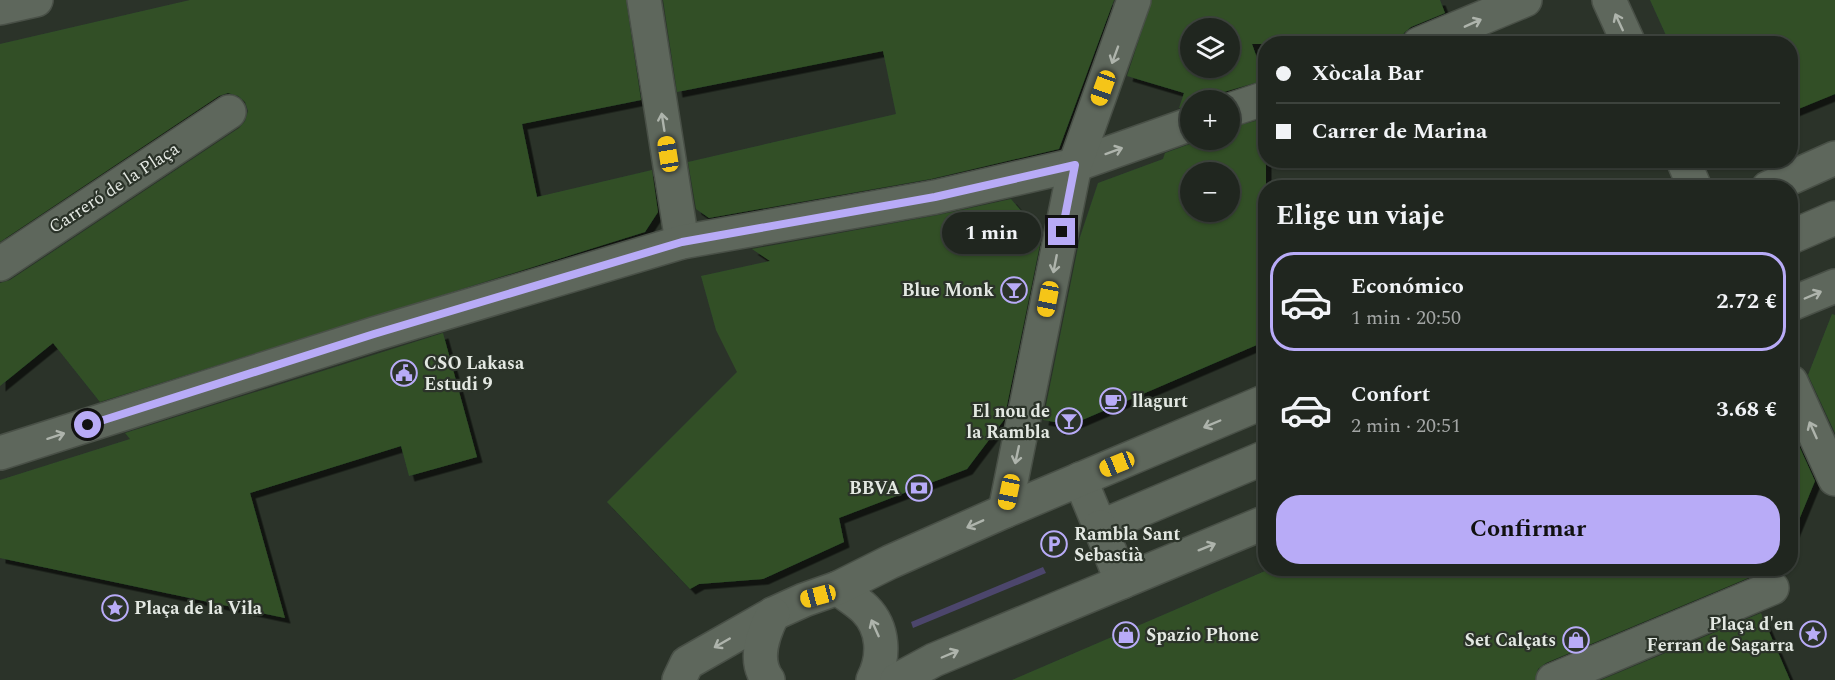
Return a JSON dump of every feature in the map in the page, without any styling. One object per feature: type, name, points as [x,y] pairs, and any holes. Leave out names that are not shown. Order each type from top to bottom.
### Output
[{"type":"street","points":[[0,8],[36,0]]},
{"type":"street","points":[[644,0],[682,242]]},
{"type":"street","points":[[1005,511],[1075,165],[1134,0]]},
{"type":"street","points":[[1438,36],[1525,0]]},
{"type":"street","points":[[1609,0],[1625,36]]},
{"type":"street","points":[[1240,107],[1258,101]]},
{"type":"street","name":"Carreró de la Plaça","points":[[0,264],[229,112]]},
{"type":"street","points":[[0,453],[374,334],[682,242],[935,197],[1075,165],[1180,128]]},
{"type":"street","points":[[1786,180],[1835,158]]},
{"type":"street","points":[[1798,234],[1835,218]]},
{"type":"street","points":[[1798,301],[1835,286]]},
{"type":"street","points":[[1798,397],[1835,479]]},
{"type":"street","points":[[678,680],[687,663],[773,614],[838,588],[890,562],[1005,511],[1258,404]]},
{"type":"street","points":[[1100,527],[1258,460]]},
{"type":"street","points":[[1080,479],[1122,582]]},
{"type":"street","points":[[897,680],[934,660],[1258,525]]},
{"type":"street","points":[[838,588],[866,609],[877,627],[882,646],[880,667],[873,680]]},
{"type":"street","points":[[1553,680],[1772,588]]},
{"type":"street","points":[[768,680],[764,675],[760,651],[763,633],[773,614]]},
{"type":"shaded area","points":[[1043,567],[1046,573],[913,628],[911,622]]},
{"type":"building","points":[[190,0],[626,0],[641,100],[522,124],[537,197],[652,170],[658,212],[645,232],[100,402],[53,343],[0,386],[0,283],[10,280],[239,128],[245,121],[248,111],[245,102],[238,96],[228,93],[219,96],[0,242],[0,44]]},
{"type":"building","points":[[663,0],[1114,0],[1059,149],[931,179],[709,218],[696,209],[688,162],[896,114],[883,51],[677,92]]},
{"type":"building","points":[[1152,0],[1440,0],[1445,13],[1411,27],[1403,36],[1258,36],[1258,44],[1252,44],[1258,61],[1258,82],[1231,90],[1180,90],[1180,92],[1127,76]]},
{"type":"building","points":[[1650,0],[1835,0],[1835,94],[1798,109],[1798,36],[1666,36]]},
{"type":"building","points":[[1258,120],[1258,168],[1266,168],[1266,180],[1258,180],[1258,344],[1059,430],[1055,422],[1043,420],[1080,237],[1098,183],[1163,159],[1165,153],[1180,148],[1180,150],[1240,150],[1240,125]]},
{"type":"building","points":[[1011,199],[1042,235],[1004,420],[967,469],[839,518],[844,542],[763,579],[699,584],[690,589],[607,502],[737,372],[716,330],[701,276],[770,261],[752,249],[938,215]]},
{"type":"building","points":[[1832,314],[1835,315],[1835,433],[1808,375]]},
{"type":"building","points":[[443,333],[477,457],[409,476],[401,446],[250,493],[285,618],[0,558],[0,480],[130,439],[125,433]]},
{"type":"building","points":[[1798,443],[1815,481],[1798,522]]},
{"type":"building","points":[[1258,574],[1258,576],[1753,576],[1546,663],[1538,669],[1535,680],[1012,680]]},
{"type":"building","points":[[1761,613],[1790,680],[1601,680]]},
{"type":"place","name":"Blue Monk","points":[[1014,290]]},
{"type":"place","name":"CSO Lakasa Estudi 9","points":[[404,373]]},
{"type":"place","name":"llagurt","points":[[1113,401]]},
{"type":"place","name":"El nou de la Rambla","points":[[1069,421]]},
{"type":"place","name":"BBVA","points":[[919,488]]},
{"type":"place","name":"Rambla Sant Sebastià","points":[[1054,544]]},
{"type":"place","name":"Plaça de la Vila","points":[[115,608]]},
{"type":"place","name":"Plaça d'en Ferran de Sagarra","points":[[1813,634]]},
{"type":"place","name":"Spazio Phone","points":[[1126,635]]},
{"type":"place","name":"Set Calçats","points":[[1576,640]]},
{"type":"route","points":[[88,425],[374,334],[682,242],[935,197],[1075,165],[1062,232]]}]
